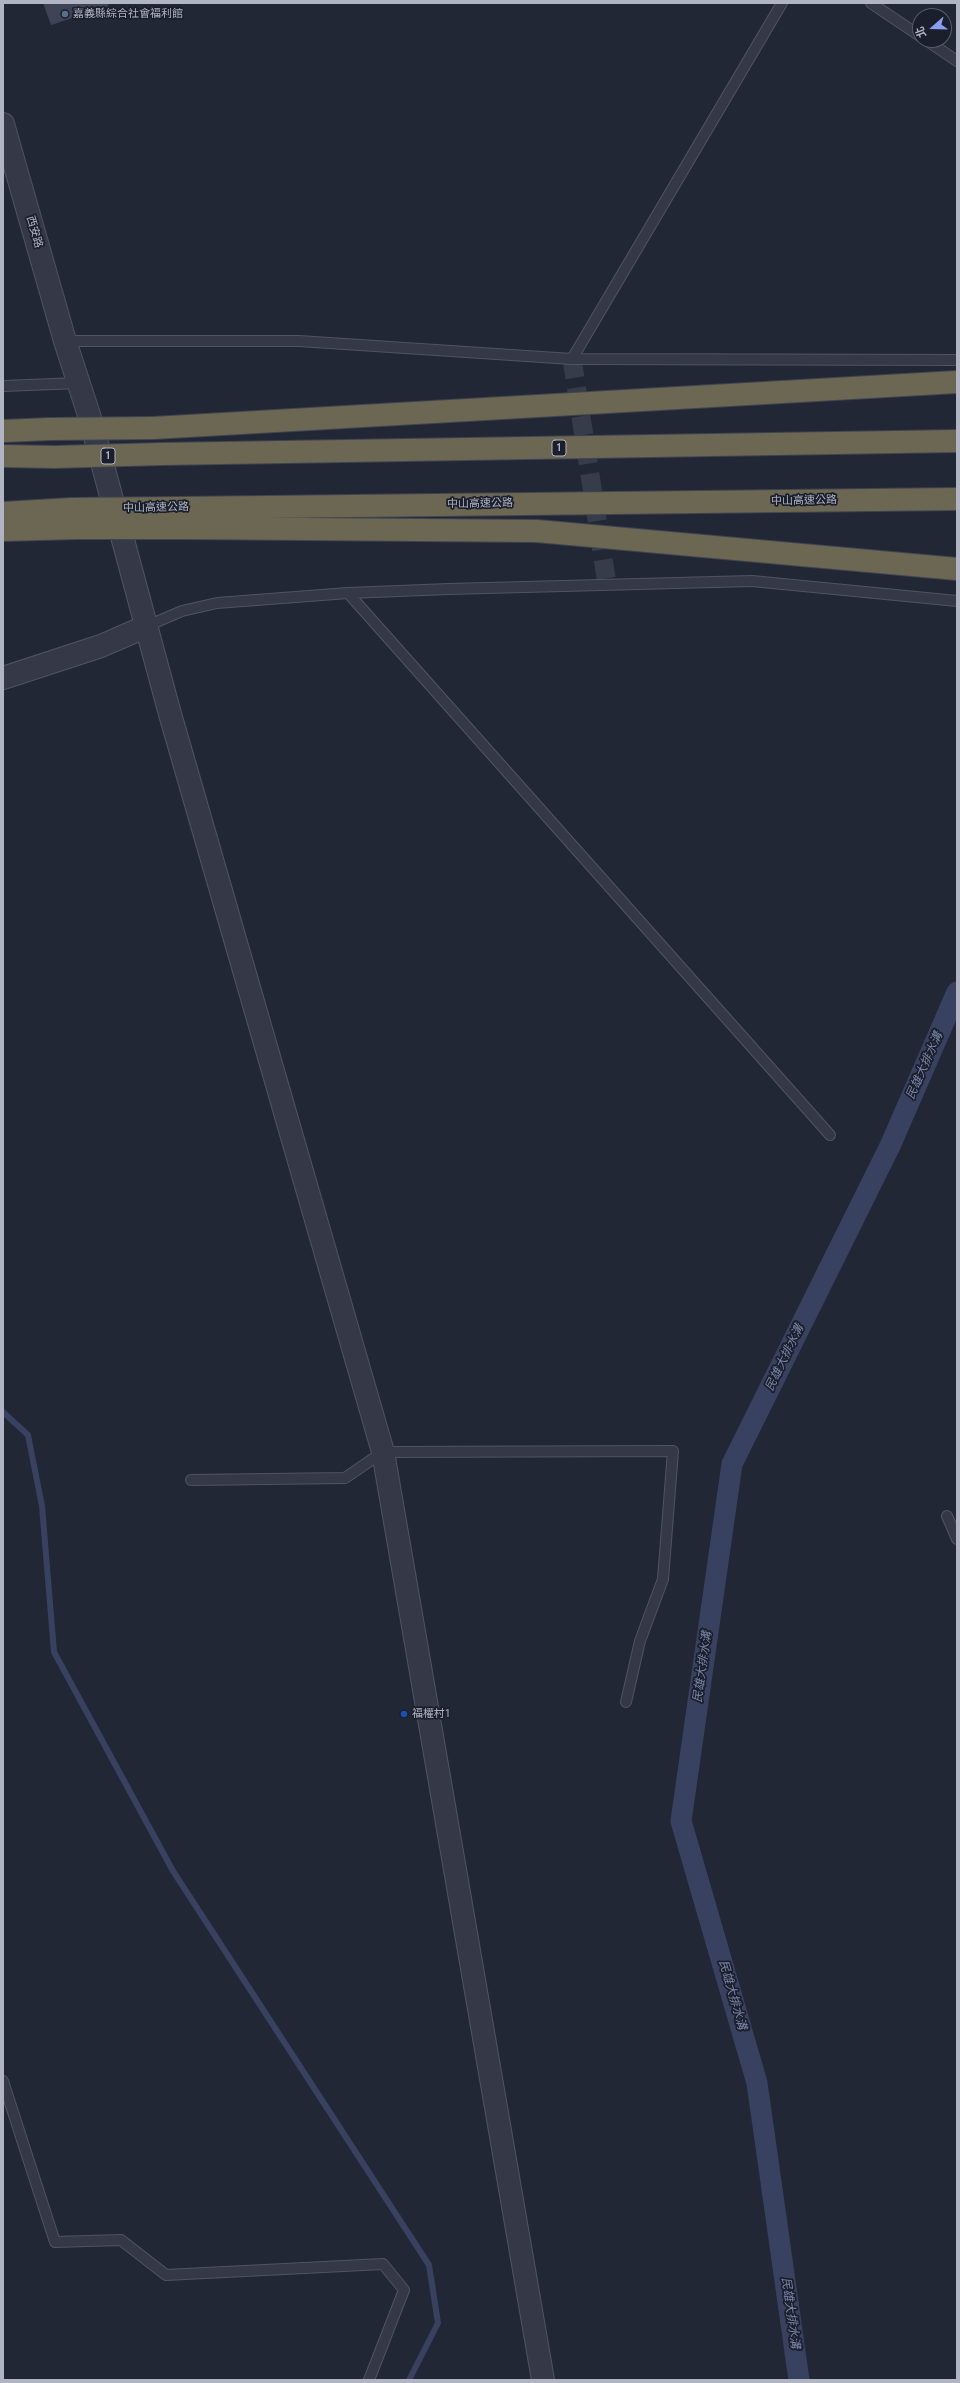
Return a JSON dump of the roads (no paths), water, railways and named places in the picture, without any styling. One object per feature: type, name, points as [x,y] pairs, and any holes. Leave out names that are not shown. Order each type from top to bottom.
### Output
[{"type":"highway","points":[[3,431],[153,428],[957,382]]},
{"type":"highway","name":"1","points":[[3,456],[54,457],[957,441]]},
{"type":"highway","name":"中山高速公路","points":[[3,512],[75,519],[181,518],[957,499]]},
{"type":"highway","points":[[181,518],[537,531],[947,568]]},
{"type":"highway","points":[[3,530],[75,519]]},
{"type":"street","name":"西安路","points":[[3,124],[65,341],[79,384],[147,626],[170,714],[383,1452],[543,2380]]},
{"type":"street","points":[[3,678],[101,646],[147,626]]},
{"type":"lane","points":[[572,359],[782,3]]},
{"type":"lane","points":[[871,3],[912,31]]},
{"type":"lane","points":[[938,48],[957,61]]},
{"type":"lane","points":[[65,341],[299,341],[572,359],[957,360]]},
{"type":"lane","points":[[3,386],[79,384]]},
{"type":"lane","points":[[147,626],[182,611],[218,603],[348,593],[607,584],[752,582],[957,601]]},
{"type":"lane","points":[[348,593],[830,1135]]},
{"type":"lane","points":[[191,1480],[345,1478],[383,1452],[673,1451],[663,1579],[640,1641],[626,1702]]},
{"type":"lane","points":[[948,1516],[957,1539]]},
{"type":"lane","points":[[3,2081],[55,2242],[121,2240],[166,2276],[383,2264],[404,2290],[370,2380]]},
{"type":"waterway","name":"民雄大排水溝","points":[[799,2380],[757,2083],[681,1821],[732,1464],[890,1146],[957,992]]},
{"type":"waterway","points":[[3,1412],[28,1435],[42,1506],[54,1652],[173,1871],[429,2265],[438,2323],[409,2380]]},
{"type":"tunnel","points":[[572,359],[607,584]]},
{"type":"place","name":"嘉義縣綜合社會福利館","points":[[65,14]]},
{"type":"place","name":"福權村1","points":[[404,1714]]}]
